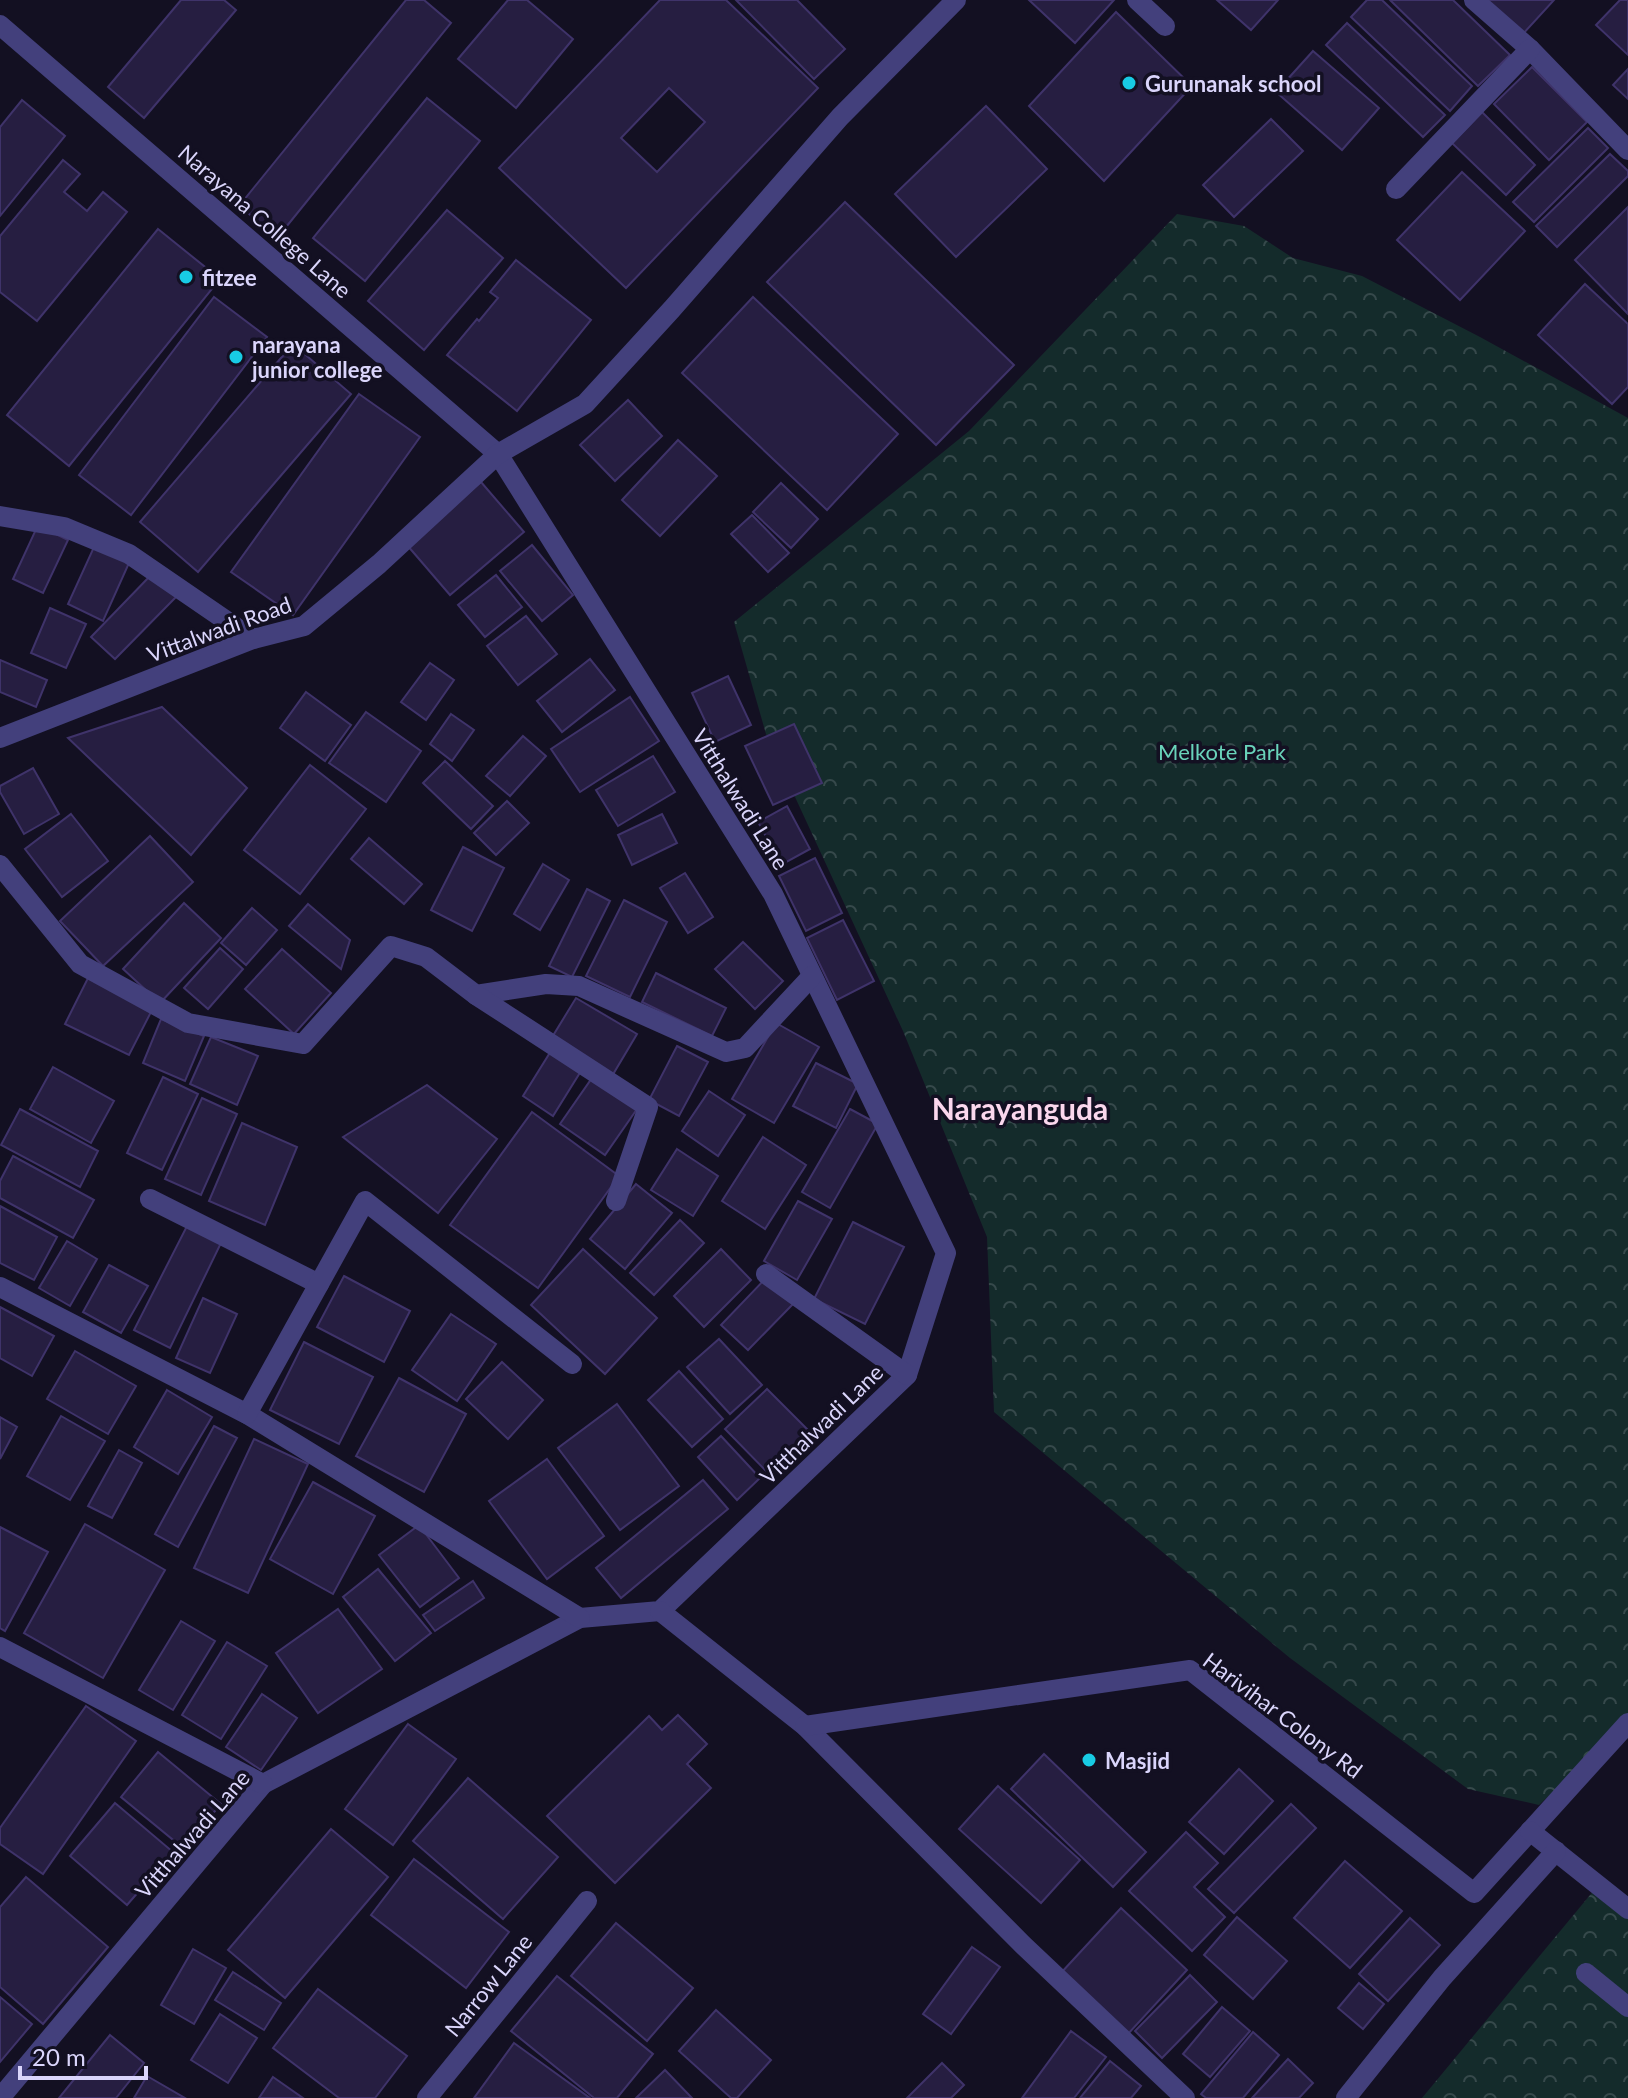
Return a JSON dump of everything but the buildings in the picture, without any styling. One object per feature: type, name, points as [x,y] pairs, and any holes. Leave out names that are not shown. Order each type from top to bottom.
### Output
[{"type":"street","name":"Vittalwadi Road","points":[[0,738],[253,639],[304,626],[379,564],[498,454],[585,404],[840,117],[956,0]]},
{"type":"street","points":[[1137,0],[1165,26]]},
{"type":"street","points":[[1474,0],[1530,49],[1628,150]]},
{"type":"street","name":"Narayana College Lane","points":[[0,25],[498,454]]},
{"type":"street","points":[[1396,189],[1530,49]]},
{"type":"street","name":"Vitthalwadi Lane","points":[[0,2098],[263,1784],[580,1618],[660,1611],[907,1375],[946,1253],[773,894],[498,454]]},
{"type":"street","points":[[0,516],[64,527],[129,554],[253,639]]},
{"type":"street","points":[[0,865],[80,964],[188,1023],[303,1044],[391,946],[426,957],[476,995],[648,1107],[616,1201]]},
{"type":"street","points":[[476,995],[546,984],[579,986],[726,1052],[745,1048],[812,976]]},
{"type":"street","points":[[150,1199],[319,1284]]},
{"type":"street","points":[[247,1414],[365,1201],[572,1364]]},
{"type":"street","points":[[766,1274],[907,1375]]},
{"type":"street","points":[[0,1287],[247,1414],[580,1618]]},
{"type":"street","points":[[660,1611],[805,1726],[1023,1945],[1185,2098]]},
{"type":"street","points":[[0,1647],[263,1784]]},
{"type":"street","name":"Harivihar Colony Rd","points":[[805,1726],[1190,1670],[1474,1893],[1628,1723]]},
{"type":"street","points":[[1530,1831],[1628,1909]]},
{"type":"street","points":[[1346,2098],[1442,1978],[1556,1851]]},
{"type":"street","name":"Narrow Lane","points":[[427,2098],[587,1901]]},
{"type":"street","points":[[1586,1973],[1628,2007]]},
{"type":"green space","name":"Melkote Park","points":[[1177,214],[1244,226],[1293,258],[1362,276],[1628,418],[1628,1721],[1539,1805],[1468,1789],[1290,1658],[994,1412],[987,1237],[903,1031],[766,734],[734,622],[969,431]]},
{"type":"green space","points":[[1595,1889],[1628,1916],[1628,2098],[1422,2098]]},
{"type":"place","name":"Gurunanak school","points":[[1129,83]]},
{"type":"place","name":"fitzee","points":[[186,277]]},
{"type":"place","name":"narayana junior college","points":[[236,357]]},
{"type":"place","name":"Masjid","points":[[1089,1760]]},
{"type":"district","name":"Narayanguda","points":[[1020,1108]]}]
